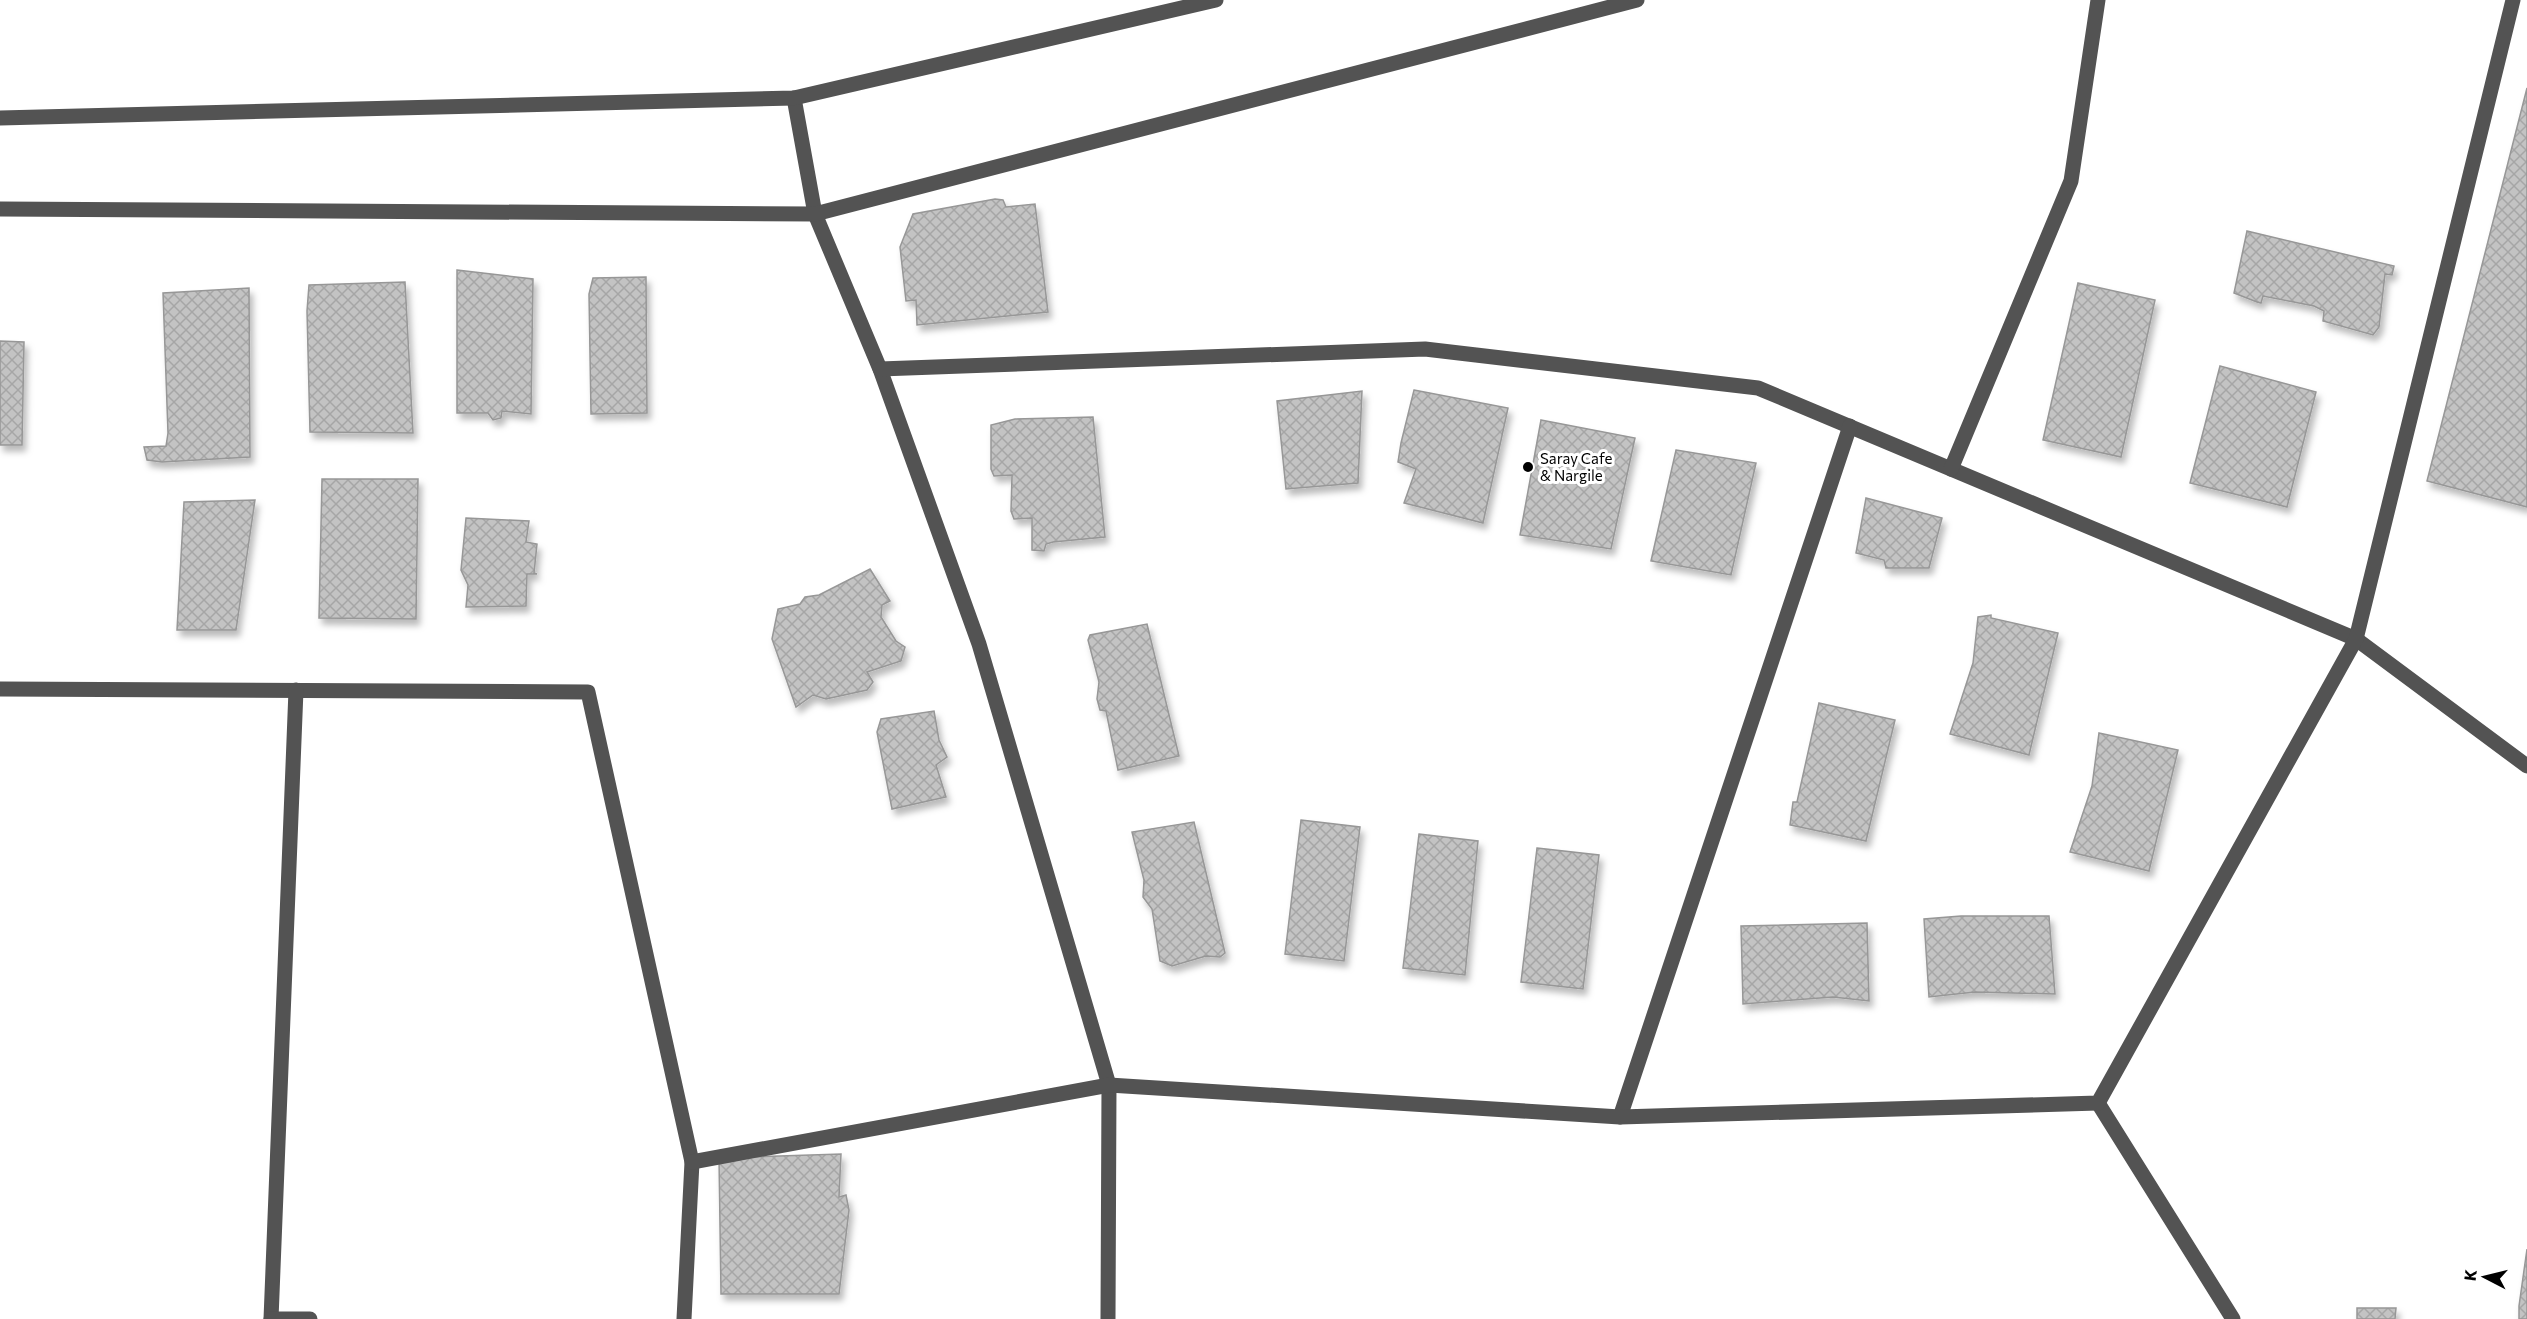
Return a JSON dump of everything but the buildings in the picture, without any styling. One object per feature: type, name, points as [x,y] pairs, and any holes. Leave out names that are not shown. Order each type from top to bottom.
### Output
[{"type":"street","points":[[0,118],[794,98],[1216,0]]},
{"type":"street","points":[[0,208],[815,214],[1637,0]]},
{"type":"street","points":[[1951,469],[2071,181],[2098,0]]},
{"type":"street","points":[[2098,1103],[2356,639],[2513,0]]},
{"type":"street","points":[[794,98],[815,214],[879,369],[979,644],[1109,1085],[1108,1319]]},
{"type":"street","points":[[879,369],[1425,349],[1758,388],[2356,639],[2527,766]]},
{"type":"street","points":[[1620,1117],[1850,426]]},
{"type":"street","points":[[0,689],[588,692],[692,1161],[684,1319]]},
{"type":"street","points":[[296,690],[271,1319],[310,1319]]},
{"type":"street","points":[[692,1161],[1109,1085],[1620,1117],[2098,1103]]},
{"type":"street","points":[[2098,1103],[2233,1319]]},
{"type":"place","name":"Saray Cafe & Nargile","points":[[1528,467]]}]
